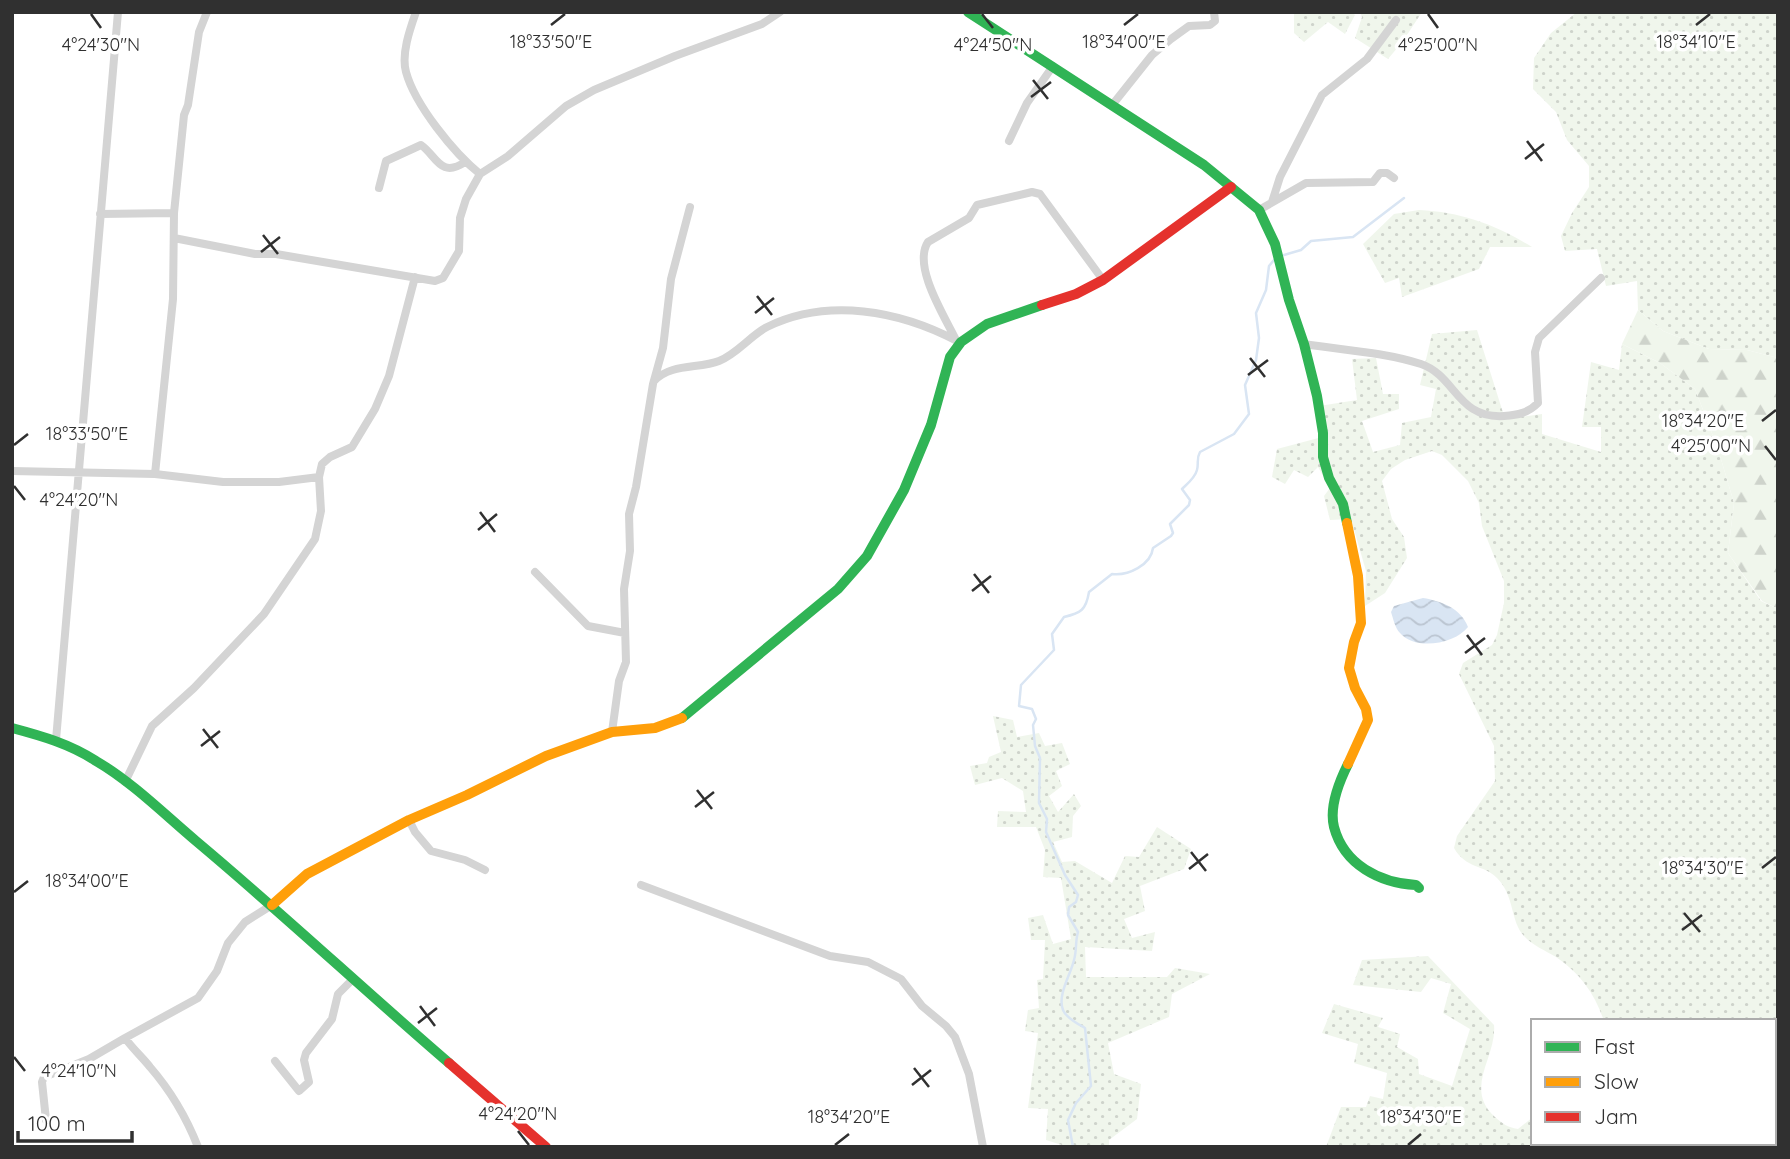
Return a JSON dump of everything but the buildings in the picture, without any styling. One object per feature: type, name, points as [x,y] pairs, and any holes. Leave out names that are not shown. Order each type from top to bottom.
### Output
[{"type":"street","points":[[56,740],[118,12]]},
{"type":"street","points":[[155,474],[173,299],[174,213],[184,115],[188,105],[199,32],[207,12]]},
{"type":"street","points":[[416,12],[406,48],[405,70],[412,88],[464,162],[480,174]]},
{"type":"street","points":[[174,238],[256,254],[276,254],[435,281],[443,278],[459,251],[460,218],[466,199],[480,174],[508,156],[566,106],[594,90],[675,56],[762,24],[780,12]]},
{"type":"street","points":[[968,12],[1205,165],[1259,209],[1275,244],[1289,300],[1304,344],[1317,396],[1323,433],[1323,457],[1329,478],[1343,504],[1362,606],[1361,623],[1349,668],[1368,720],[1342,776],[1334,805],[1334,826],[1346,853],[1364,870],[1396,884],[1419,888]]},
{"type":"street","points":[[1113,104],[1152,55],[1189,26],[1210,25],[1215,21],[1213,12]]},
{"type":"street","points":[[1272,202],[1280,177],[1322,95],[1367,60],[1396,20]]},
{"type":"street","points":[[1009,141],[1027,103],[1053,66]]},
{"type":"street","points":[[379,188],[386,161],[421,145],[443,167],[458,166],[464,162]]},
{"type":"street","points":[[1259,209],[1306,183],[1373,182],[1380,173],[1387,173],[1394,178]]},
{"type":"street","points":[[46,1121],[42,1082],[44,1077],[89,1059],[198,998],[217,971],[228,943],[245,922],[272,905],[307,874],[409,820],[546,756],[612,733],[655,728],[685,717],[838,589],[858,569],[904,490],[931,425],[950,357],[959,341],[988,324],[1076,294],[1103,280],[1231,187]]},
{"type":"street","points":[[959,341],[923,269],[924,248],[928,242],[969,218],[977,205],[1032,192],[1040,194],[1103,280]]},
{"type":"street","points":[[612,733],[619,681],[626,662],[624,589],[630,551],[629,514],[653,384],[663,348],[671,279],[690,207]]},
{"type":"street","points":[[100,214],[174,213]]},
{"type":"street","points":[[125,782],[152,726],[194,688],[264,614],[315,539],[321,511],[318,477],[322,464],[330,457],[352,447],[375,409],[389,376],[415,277]]},
{"type":"street","points":[[1304,344],[1423,365],[1436,372],[1460,400],[1476,412],[1498,416],[1520,415],[1538,403],[1535,352],[1539,338],[1601,278]]},
{"type":"street","points":[[653,384],[657,378],[672,370],[718,362],[752,335],[809,313],[833,310],[884,314],[933,328],[959,341]]},
{"type":"street","points":[[12,471],[155,474],[223,482],[279,482],[318,477]]},
{"type":"street","points":[[536,572],[587,626],[625,633]]},
{"type":"street","points":[[12,728],[56,740],[97,761],[125,782],[272,905],[352,980],[546,1147]]},
{"type":"street","points":[[409,820],[431,851],[465,860],[485,870]]},
{"type":"street","points":[[641,885],[830,956],[868,962],[901,979],[922,1006],[946,1026],[954,1037],[969,1074],[983,1147]]},
{"type":"street","points":[[275,1061],[299,1091],[307,1085],[309,1080],[304,1060],[306,1053],[332,1019],[338,994],[352,980]]},
{"type":"street","points":[[125,1038],[152,1069],[191,1128],[198,1147]]},
{"type":"green space","points":[[1294,12],[1352,12],[1355,15],[1345,34],[1328,22],[1304,42],[1294,33]]},
{"type":"green space","points":[[1360,12],[1422,12],[1388,59],[1355,38],[1362,17]]},
{"type":"green space","points":[[1577,12],[1778,12],[1778,358],[1747,350],[1709,349],[1663,331],[1638,310],[1637,281],[1606,286],[1597,249],[1565,251],[1561,236],[1589,187],[1589,166],[1567,140],[1556,112],[1533,89],[1534,58],[1551,33]]},
{"type":"green space","points":[[1419,210],[1478,221],[1532,247],[1490,247],[1479,269],[1402,297],[1399,278],[1385,283],[1363,244],[1394,214]]},
{"type":"green space","points":[[1638,310],[1663,331],[1709,349],[1747,350],[1778,358],[1778,609],[1762,601],[1728,553],[1734,503],[1718,449],[1695,389],[1660,363],[1622,344]]},
{"type":"green space","points":[[1477,330],[1505,419],[1542,414],[1542,434],[1601,452],[1601,427],[1582,427],[1591,362],[1619,370],[1622,344],[1660,363],[1695,389],[1718,449],[1734,503],[1728,553],[1761,601],[1778,609],[1778,1147],[1326,1147],[1341,1107],[1366,1107],[1370,1096],[1383,1099],[1387,1073],[1354,1063],[1358,1044],[1322,1033],[1334,1004],[1383,1018],[1378,1027],[1400,1034],[1397,1047],[1418,1059],[1419,1074],[1452,1086],[1470,1029],[1443,1013],[1451,984],[1431,978],[1421,992],[1353,985],[1362,960],[1428,956],[1494,1025],[1494,1037],[1481,1084],[1482,1095],[1486,1106],[1495,1117],[1508,1126],[1518,1129],[1531,1119],[1531,1145],[1776,1145],[1776,1019],[1603,1019],[1591,993],[1579,977],[1565,963],[1524,936],[1516,923],[1507,893],[1497,878],[1464,860],[1454,848],[1457,836],[1495,781],[1494,746],[1459,674],[1463,663],[1492,645],[1504,603],[1504,581],[1482,526],[1479,503],[1468,481],[1442,455],[1432,451],[1405,460],[1391,469],[1382,481],[1392,519],[1404,537],[1407,558],[1385,593],[1365,606],[1366,571],[1351,519],[1330,520],[1324,496],[1330,488],[1318,467],[1308,477],[1294,470],[1285,484],[1272,477],[1277,449],[1326,436],[1319,406],[1357,400],[1352,359],[1376,358],[1383,394],[1399,394],[1399,409],[1362,421],[1373,452],[1400,445],[1402,423],[1431,417],[1436,389],[1420,385],[1432,334]]},
{"type":"green space","points":[[993,716],[1013,720],[1017,737],[1039,733],[1045,746],[1062,743],[1070,764],[1056,771],[1062,786],[1049,796],[1058,812],[1074,794],[1081,806],[1073,816],[1072,837],[1053,842],[1062,862],[1075,861],[1112,883],[1125,856],[1139,857],[1157,827],[1191,849],[1184,869],[1140,886],[1145,911],[1124,919],[1132,938],[1155,932],[1152,951],[1085,947],[1086,977],[1167,977],[1175,968],[1210,974],[1172,994],[1169,1017],[1108,1043],[1114,1074],[1141,1084],[1137,1119],[1109,1140],[1109,1147],[1068,1147],[1046,1140],[1048,1109],[1028,1108],[1038,1033],[1025,1031],[1028,1010],[1039,1008],[1037,980],[1043,979],[1045,940],[1031,940],[1028,918],[1043,915],[1053,944],[1071,939],[1061,878],[1043,877],[1045,850],[1036,827],[997,827],[998,811],[1026,812],[1023,791],[1002,778],[975,785],[970,766],[987,763],[989,757],[1001,752]]},
{"type":"water","points":[[1423,598],[1450,606],[1461,615],[1468,627],[1454,638],[1435,643],[1407,639],[1397,628],[1391,612],[1394,606]]},
{"type":"waterway","points":[[1284,255],[1301,250],[1311,241],[1353,237],[1404,198]]},
{"type":"waterway","points":[[1073,1147],[1068,1120],[1076,1103],[1091,1086],[1085,1028],[1067,1016],[1062,1004],[1063,991],[1075,956],[1078,932],[1068,915],[1069,907],[1076,902],[1078,895],[1065,875],[1046,832],[1047,819],[1039,803],[1040,758],[1035,746],[1033,725],[1036,719],[1032,709],[1019,706],[1021,685],[1054,650],[1052,634],[1064,617],[1082,610],[1089,592],[1112,574],[1138,568],[1148,560],[1153,548],[1171,536],[1173,533],[1170,524],[1189,505],[1190,500],[1182,489],[1196,473],[1200,452],[1234,434],[1249,414],[1245,385],[1256,360],[1259,338],[1256,313],[1266,290],[1269,266],[1274,260]]},
{"type":"traffic: fast","points":[[968,12],[1204,165],[1259,210],[1275,244],[1289,300],[1304,344],[1317,396],[1323,433],[1323,457],[1329,478],[1343,504],[1347,523]]},
{"type":"traffic: fast","points":[[682,718],[838,589],[867,556],[904,490],[931,425],[950,357],[961,342],[987,324],[1042,305]]},
{"type":"traffic: fast","points":[[12,728],[66,745],[122,779],[260,896],[449,1063]]},
{"type":"traffic: fast","points":[[1348,764],[1338,787],[1333,811],[1334,827],[1339,840],[1346,852],[1365,870],[1419,888]]},
{"type":"traffic: slow","points":[[1347,523],[1358,576],[1361,623],[1349,668],[1368,720],[1348,764]]},
{"type":"traffic: slow","points":[[272,905],[307,874],[409,820],[546,756],[612,732],[655,728],[682,718]]},
{"type":"traffic: jam","points":[[1042,305],[1076,294],[1103,280],[1231,187]]},
{"type":"traffic: jam","points":[[449,1063],[546,1147]]}]
